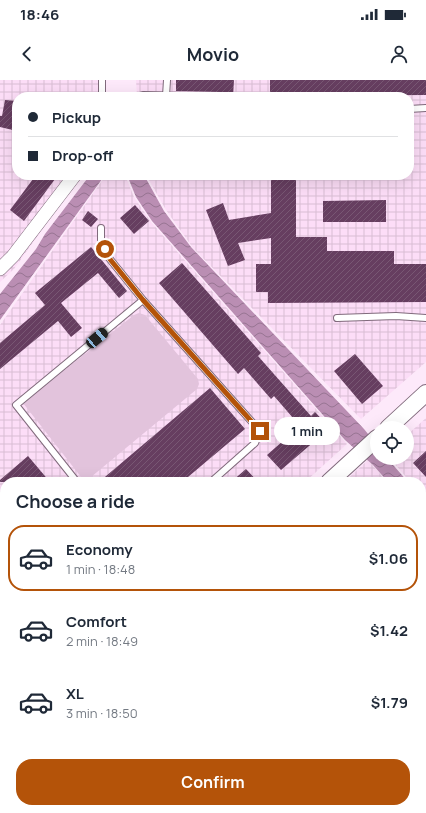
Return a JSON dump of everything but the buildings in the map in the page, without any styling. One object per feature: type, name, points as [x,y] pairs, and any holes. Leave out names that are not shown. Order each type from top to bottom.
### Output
[{"type":"street","points":[[0,269],[13,256],[71,180]]},
{"type":"street","points":[[396,421],[426,393]]},
{"type":"street","points":[[335,477],[370,445]]},
{"type":"lane","points":[[102,80],[102,92]]},
{"type":"lane","points":[[166,92],[167,80]]},
{"type":"lane","points":[[414,109],[426,108]]},
{"type":"lane","points":[[101,228],[101,240],[109,258],[143,300],[260,431],[255,443],[217,477]]},
{"type":"lane","points":[[73,477],[16,405],[143,300]]},
{"type":"lane","points":[[337,318],[396,316],[426,318]]},
{"type":"shaded area","points":[[0,80],[106,80],[106,92],[12,92],[12,180],[77,180],[14,269],[0,282]]},
{"type":"shaded area","points":[[136,80],[426,80],[426,362],[361,419],[193,248],[166,210],[149,180],[414,180],[414,92],[137,92]]},
{"type":"shaded area","points":[[102,180],[127,180],[134,197],[151,222],[347,444],[311,477],[0,477],[0,325]]},
{"type":"shaded area","points":[[139,313],[145,315],[198,379],[199,384],[197,389],[91,477],[81,477],[23,403],[134,315]]},
{"type":"shaded area","points":[[426,418],[426,477],[406,477],[396,465],[414,465],[414,429]]},
{"type":"shaded area","points":[[368,460],[370,465],[372,465],[383,477],[349,477]]},
{"type":"water","points":[[86,180],[101,180],[0,320],[0,294],[36,249],[45,234]]},
{"type":"water","points":[[129,180],[147,180],[164,211],[191,247],[364,429],[370,436],[370,462],[345,440],[152,221],[136,197]]},
{"type":"water","points":[[373,465],[393,465],[404,477],[384,477]]},
{"type":"route","points":[[105,249],[109,258],[143,300],[260,431]]}]
